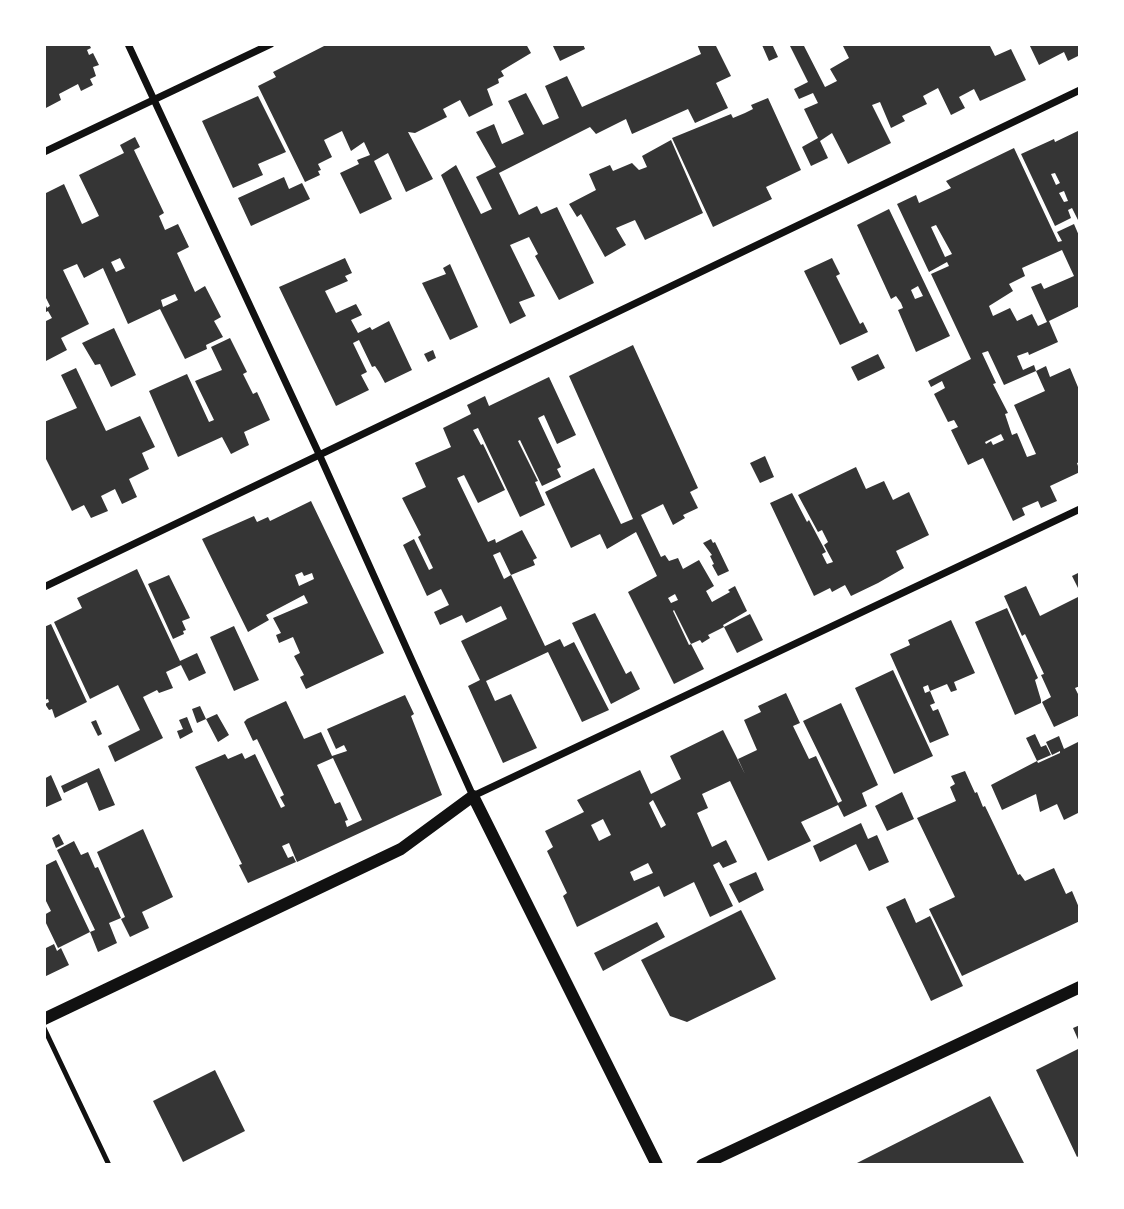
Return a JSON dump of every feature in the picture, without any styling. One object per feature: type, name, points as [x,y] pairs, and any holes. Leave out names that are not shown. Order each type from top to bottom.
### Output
[{"type":"street","points":[[128,44],[319,454],[473,796],[657,1165]]},
{"type":"street","points":[[44,152],[271,44]]},
{"type":"street","points":[[44,587],[1080,90]]},
{"type":"street","points":[[44,1019],[401,849],[473,796],[1080,509]]},
{"type":"street","points":[[702,1165],[1080,987]]},
{"type":"lane","points":[[44,1028],[110,1165]]},
{"type":"building","points":[[44,44],[89,44],[89,55],[93,53],[99,65],[93,67],[96,76],[90,79],[93,85],[81,91],[78,84],[59,94],[61,100],[44,109]]},
{"type":"building","points":[[328,44],[526,44],[531,53],[501,71],[504,76],[498,79],[499,83],[487,89],[493,105],[469,117],[460,100],[443,109],[447,117],[415,133],[408,132],[433,179],[406,192],[388,153],[374,161],[392,199],[360,214],[340,173],[359,164],[357,160],[370,155],[364,142],[351,151],[342,131],[324,140],[332,157],[318,164],[320,175],[305,182],[258,86],[276,77],[273,72]]},
{"type":"building","points":[[552,44],[583,44],[585,49],[560,61]]},
{"type":"building","points":[[697,44],[715,44],[731,76],[716,83],[728,108],[695,123],[688,109],[632,134],[626,119],[596,134],[590,127],[499,173],[519,215],[537,206],[541,214],[557,207],[594,283],[559,300],[535,256],[538,254],[529,237],[510,245],[535,296],[519,302],[526,316],[510,324],[441,175],[456,165],[481,214],[492,209],[476,177],[496,167],[476,132],[494,124],[502,144],[524,134],[508,101],[526,93],[543,125],[559,118],[545,86],[567,76],[582,107],[701,54]]},
{"type":"building","points":[[772,44],[778,57],[769,61],[762,45]]},
{"type":"building","points":[[803,44],[825,87],[837,81],[830,69],[849,58],[842,44],[989,44],[995,56],[1011,49],[1026,80],[980,101],[974,89],[959,97],[965,108],[951,115],[938,88],[923,96],[927,104],[902,116],[905,121],[891,128],[880,102],[872,105],[891,143],[848,164],[832,133],[820,141],[828,158],[811,166],[802,147],[818,138],[804,109],[818,103],[813,93],[799,99],[794,89],[808,82],[790,46]]},
{"type":"building","points":[[1029,44],[1080,44],[1080,55],[1068,61],[1064,52],[1039,65]]},
{"type":"building","points":[[258,96],[286,152],[258,164],[263,175],[233,188],[202,121]]},
{"type":"building","points":[[768,98],[801,170],[766,187],[772,199],[713,227],[672,138],[731,114],[733,118],[745,113],[753,109],[751,105]]},
{"type":"building","points":[[1080,130],[1080,219],[1078,220],[1072,208],[1068,210],[1071,218],[1055,226],[1021,154],[1054,139],[1055,142]],"holes":[[[1055,173],[1060,183],[1056,185],[1051,174]],[[1064,191],[1068,201],[1064,202],[1059,193]]]},
{"type":"building","points":[[135,137],[140,147],[134,150],[164,213],[159,216],[165,230],[178,224],[189,247],[177,253],[195,292],[205,286],[221,317],[214,321],[223,337],[206,345],[207,349],[185,359],[160,309],[128,324],[103,268],[84,278],[77,264],[63,270],[89,324],[61,338],[67,350],[44,362],[44,322],[52,318],[48,311],[44,313],[44,301],[47,308],[50,306],[44,294],[44,194],[64,184],[82,224],[99,216],[79,175],[124,153],[120,145]],"holes":[[[120,258],[125,268],[116,272],[111,262]],[[175,294],[178,300],[163,307],[161,300]]]},
{"type":"building","points":[[671,140],[703,213],[645,240],[635,220],[616,228],[626,245],[605,257],[581,214],[577,217],[569,204],[596,190],[589,174],[610,165],[613,171],[632,163],[639,170],[647,167],[642,156]]},
{"type":"building","points":[[1014,148],[1058,242],[1062,241],[1057,232],[1074,224],[1080,238],[1080,306],[1049,321],[1058,342],[1029,355],[1028,352],[1017,356],[1023,370],[1034,365],[1036,371],[1046,366],[1050,377],[1070,368],[1080,392],[1080,462],[1077,463],[1080,472],[1050,486],[1057,501],[1041,508],[1038,501],[1022,508],[1025,515],[1013,521],[983,458],[968,465],[951,430],[958,427],[954,420],[948,422],[934,394],[945,388],[942,381],[931,387],[928,381],[971,359],[931,274],[949,266],[947,262],[929,272],[897,204],[916,195],[919,203],[951,188],[946,181]],"holes":[[[936,225],[952,254],[945,257],[931,227]],[[1062,250],[1074,276],[1044,289],[1041,283],[1031,287],[1047,322],[1038,326],[1032,314],[1017,321],[1010,308],[993,316],[989,306],[1013,291],[1009,284],[1025,276],[1022,268]],[[988,351],[1004,385],[1036,371],[1045,391],[1014,405],[1036,454],[1027,457],[1017,433],[1012,435],[1005,414],[1008,413],[993,384],[996,383],[982,353]],[[1001,434],[1004,440],[993,445],[991,441],[986,444],[985,442]]]},
{"type":"building","points":[[284,177],[289,189],[302,183],[310,199],[251,226],[238,198]]},
{"type":"building","points":[[889,209],[950,336],[916,352],[898,310],[903,308],[901,303],[896,296],[891,299],[857,225]],"holes":[[[918,286],[923,296],[915,299],[911,290]]]},
{"type":"building","points":[[345,258],[352,273],[345,276],[348,281],[325,291],[336,313],[356,304],[362,315],[351,320],[358,333],[370,327],[372,330],[389,321],[412,370],[385,383],[375,366],[372,367],[359,340],[353,343],[367,372],[361,375],[369,390],[336,406],[279,287]]},
{"type":"building","points":[[832,258],[840,274],[836,276],[860,324],[863,322],[868,332],[840,345],[804,271]]},
{"type":"building","points":[[450,264],[478,327],[450,340],[422,283],[446,274],[443,268]]},
{"type":"building","points":[[114,328],[136,375],[111,387],[100,364],[95,365],[82,343]]},
{"type":"building","points":[[230,338],[247,372],[243,374],[253,394],[257,392],[270,420],[244,432],[249,445],[231,454],[222,437],[178,457],[149,391],[187,374],[209,422],[214,420],[195,381],[222,370],[211,347]]},
{"type":"building","points":[[633,345],[698,488],[690,492],[698,508],[683,515],[685,518],[673,525],[663,504],[641,515],[661,557],[665,555],[669,561],[678,558],[683,569],[699,560],[714,586],[706,591],[712,602],[735,586],[747,611],[708,635],[710,638],[702,643],[700,640],[691,644],[704,669],[674,684],[628,592],[657,576],[636,532],[607,549],[600,534],[571,548],[545,492],[594,468],[621,524],[633,519],[569,376]],"holes":[[[675,594],[678,600],[671,603],[668,598]],[[674,610],[691,644],[689,645],[673,611]]]},
{"type":"building","points":[[433,350],[436,358],[428,362],[424,354]]},
{"type":"building","points":[[878,354],[885,368],[858,381],[851,367]]},
{"type":"building","points":[[76,368],[106,431],[140,416],[155,447],[142,453],[149,469],[129,479],[137,497],[122,504],[115,489],[101,496],[108,511],[91,518],[84,505],[72,511],[44,455],[44,422],[77,408],[61,375]]},
{"type":"building","points":[[549,377],[576,435],[557,444],[544,415],[538,418],[561,467],[557,469],[561,477],[542,486],[520,440],[518,441],[538,481],[535,482],[545,505],[520,517],[478,428],[473,430],[481,445],[483,444],[505,490],[478,503],[464,475],[457,478],[488,542],[495,539],[496,543],[522,530],[537,558],[533,560],[535,565],[511,575],[545,646],[560,639],[564,647],[574,642],[609,710],[582,722],[548,652],[486,681],[495,701],[511,694],[537,748],[503,763],[468,686],[480,680],[461,641],[507,619],[501,606],[466,623],[462,615],[440,625],[434,612],[449,605],[441,589],[427,596],[403,545],[414,539],[429,570],[433,568],[418,537],[421,535],[402,498],[426,487],[415,463],[451,447],[443,428],[471,414],[467,405],[485,396],[489,406]],"holes":[[[500,552],[511,575],[504,579],[493,555]]]},
{"type":"building","points":[[765,456],[774,477],[760,483],[750,463]]},
{"type":"building","points":[[856,467],[866,489],[884,481],[893,500],[909,492],[929,535],[896,551],[904,568],[878,583],[851,596],[845,585],[832,592],[830,588],[814,596],[770,503],[792,493],[826,552],[822,554],[827,564],[833,562],[824,545],[828,542],[822,530],[818,532],[798,495]]},
{"type":"building","points":[[311,501],[384,653],[306,689],[300,677],[304,675],[294,656],[300,653],[293,637],[279,643],[276,635],[281,633],[273,618],[308,603],[304,595],[266,615],[269,620],[248,632],[202,539],[254,516],[257,522],[268,517],[270,521]],"holes":[[[302,572],[304,576],[312,573],[314,579],[299,586],[295,575]]]},
{"type":"building","points":[[711,539],[729,571],[718,576],[712,565],[712,555],[703,543]]},
{"type":"building","points":[[137,569],[180,661],[197,653],[206,673],[189,681],[181,665],[166,672],[173,688],[159,693],[157,690],[143,697],[163,738],[115,762],[108,746],[140,730],[118,685],[90,699],[54,622],[82,608],[77,598]]},
{"type":"building","points":[[1080,572],[1080,592],[1072,576]]},
{"type":"building","points":[[169,575],[190,618],[182,621],[186,630],[183,631],[184,634],[173,639],[148,584]]},
{"type":"building","points":[[1026,586],[1040,616],[1080,596],[1080,686],[1075,688],[1080,698],[1080,715],[1054,727],[1042,702],[1051,697],[1041,675],[1044,674],[1025,634],[1022,636],[1004,596]]},
{"type":"building","points":[[1007,608],[1038,678],[1035,680],[1041,700],[1041,703],[1015,715],[975,622]]},
{"type":"building","points":[[595,613],[626,674],[631,671],[640,689],[611,704],[572,623]]},
{"type":"building","points":[[750,614],[763,640],[737,653],[724,627]]},
{"type":"building","points":[[951,620],[975,673],[954,682],[957,690],[951,692],[947,684],[930,691],[935,703],[930,705],[933,711],[938,709],[949,735],[930,743],[890,654],[910,645],[908,640]],"holes":[[[928,685],[930,691],[925,693],[923,687]]]},
{"type":"building","points":[[51,624],[87,702],[55,718],[52,709],[49,710],[45,704],[49,702],[48,699],[44,700],[44,627]]},
{"type":"building","points":[[234,626],[259,680],[234,691],[210,637]]},
{"type":"building","points":[[893,670],[933,756],[894,774],[855,688]]},
{"type":"building","points":[[786,693],[800,723],[793,726],[809,759],[816,756],[838,803],[842,801],[803,721],[841,703],[878,785],[862,793],[867,806],[844,817],[838,805],[801,822],[811,841],[768,861],[730,781],[702,794],[708,808],[697,813],[712,847],[726,840],[737,862],[723,868],[719,862],[713,865],[733,906],[710,917],[694,882],[664,897],[659,886],[577,927],[563,896],[567,893],[547,851],[553,847],[545,831],[584,812],[577,800],[640,770],[651,794],[681,779],[670,756],[723,730],[745,774],[738,759],[757,750],[744,720],[761,712],[758,706]],"holes":[[[653,800],[666,825],[661,828],[649,803]],[[603,819],[611,835],[599,841],[591,825]],[[648,863],[653,873],[634,881],[630,872]]]},
{"type":"building","points":[[405,695],[442,795],[297,862],[289,843],[282,846],[288,858],[293,856],[296,862],[248,883],[239,865],[242,864],[195,767],[225,754],[228,759],[242,753],[245,759],[255,754],[281,808],[285,806],[280,797],[284,795],[257,739],[253,741],[244,722],[286,701],[304,739],[321,732],[332,756],[347,751],[344,745],[336,749],[327,729]],"holes":[[[333,758],[362,820],[347,827],[345,821],[348,820],[340,802],[335,804],[317,765]]]},
{"type":"building","points":[[200,706],[206,719],[197,723],[192,709]]},
{"type":"building","points":[[217,714],[229,735],[218,742],[206,719]]},
{"type":"building","points":[[187,717],[193,732],[180,739],[177,731],[183,729],[179,720]]},
{"type":"building","points":[[96,720],[102,734],[98,736],[91,722]]},
{"type":"building","points":[[1035,734],[1041,747],[1046,745],[1051,755],[1037,761],[1026,738]]},
{"type":"building","points":[[1059,736],[1064,749],[1080,741],[1080,812],[1064,820],[1057,804],[1040,812],[1036,794],[1002,810],[991,785],[1037,761],[1038,763],[1060,753],[1052,755],[1046,742]]},
{"type":"building","points":[[99,768],[115,805],[99,811],[87,782],[64,793],[61,786]]},
{"type":"building","points":[[965,771],[1018,875],[1025,881],[1054,868],[1066,894],[1072,891],[1080,910],[1080,921],[962,976],[929,909],[955,897],[917,818],[956,801],[950,787],[955,784],[951,776]]},
{"type":"building","points":[[51,775],[62,800],[44,808],[44,779]]},
{"type":"building","points":[[902,792],[914,819],[887,831],[875,806]]},
{"type":"building","points":[[861,823],[868,839],[877,835],[889,862],[869,871],[856,844],[820,862],[813,846]]},
{"type":"building","points":[[143,829],[173,897],[142,912],[149,928],[130,937],[121,919],[125,917],[97,852]]},
{"type":"building","points":[[59,834],[64,844],[56,848],[52,838]]},
{"type":"building","points":[[74,841],[81,855],[88,852],[95,868],[98,867],[121,918],[109,923],[117,943],[98,952],[90,932],[95,930],[57,850]]},
{"type":"building","points":[[56,860],[90,932],[58,948],[44,919],[44,915],[51,911],[44,897],[44,866]]},
{"type":"building","points":[[756,872],[764,890],[739,903],[729,884]]},
{"type":"building","points":[[905,898],[916,923],[930,916],[963,986],[931,1001],[886,907]]},
{"type":"building","points":[[741,910],[776,979],[687,1022],[670,1016],[641,960]]},
{"type":"building","points":[[657,922],[665,937],[603,971],[594,953]]},
{"type":"building","points":[[54,944],[57,951],[61,948],[69,965],[44,977],[44,949]]},
{"type":"building","points":[[1080,1025],[1080,1044],[1073,1028]]},
{"type":"building","points":[[1080,1048],[1080,1155],[1077,1157],[1036,1070]]},
{"type":"building","points":[[215,1070],[245,1131],[183,1162],[153,1101]]},
{"type":"building","points":[[990,1096],[1025,1165],[853,1165]]}]
